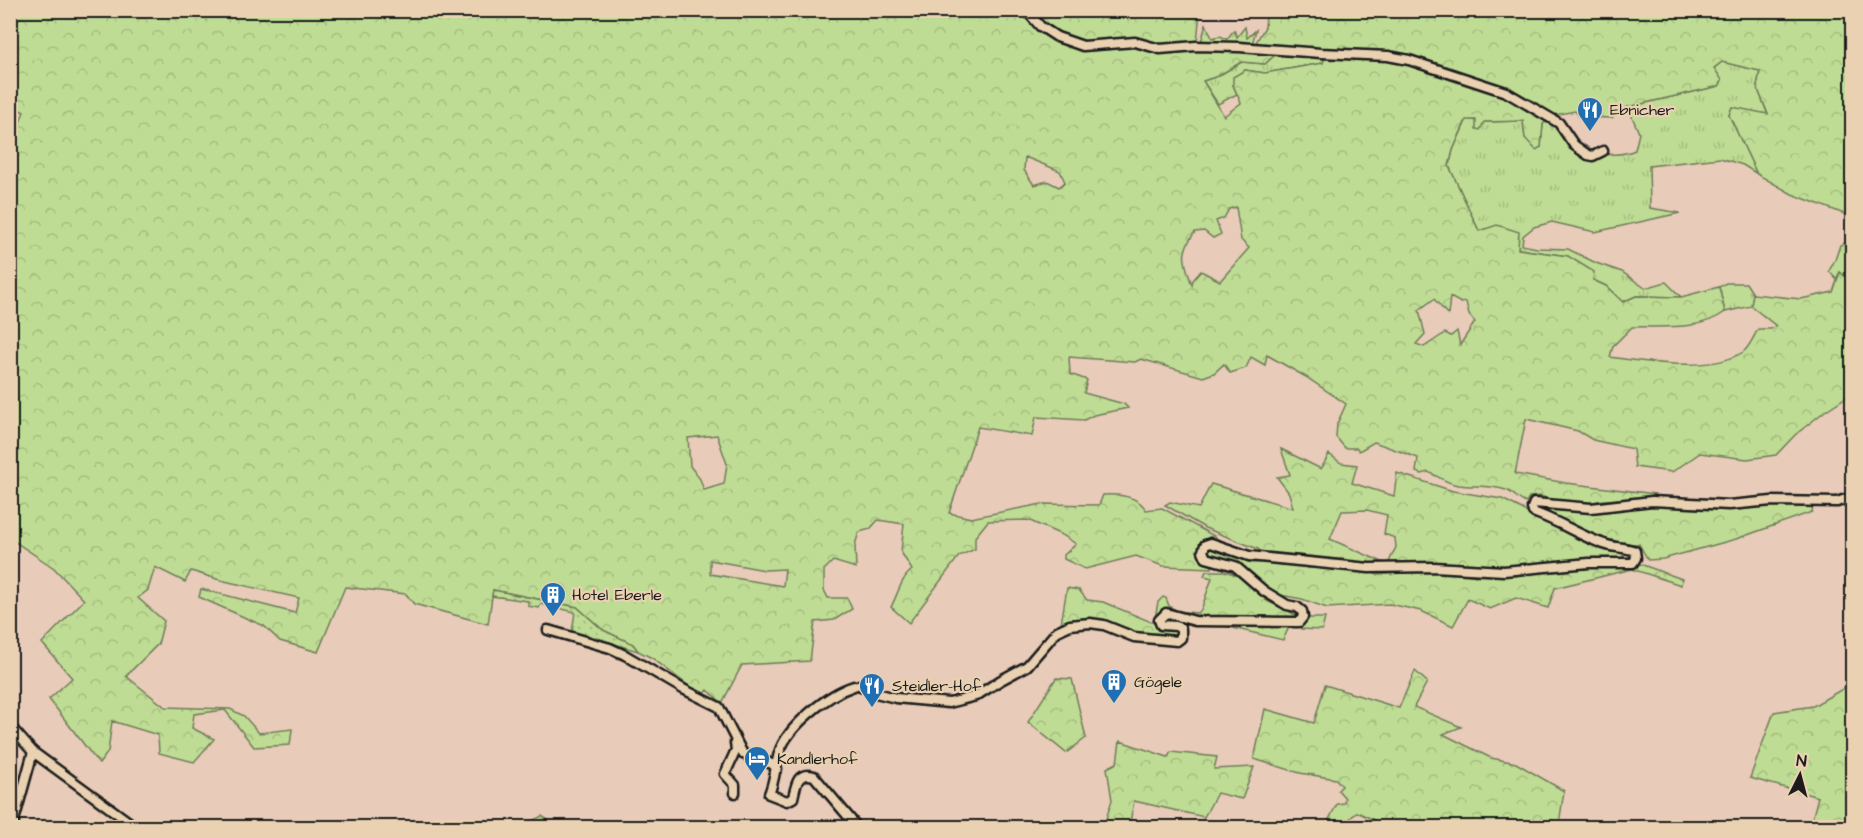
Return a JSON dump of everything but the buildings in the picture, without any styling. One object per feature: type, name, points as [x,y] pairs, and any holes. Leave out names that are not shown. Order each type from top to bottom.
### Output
[{"type":"street","points":[[1026,10],[1040,26],[1058,37],[1083,46],[1135,42],[1160,49],[1196,45],[1388,56],[1409,60],[1506,92],[1559,123],[1574,145],[1588,155],[1593,156],[1603,152]]},
{"type":"street","points":[[858,828],[814,776],[801,775],[796,780],[793,798],[787,801],[769,794],[784,740],[802,719],[843,689],[857,686],[896,698],[949,703],[976,696],[1027,666],[1064,626],[1090,623],[1113,628],[1134,637],[1177,641],[1180,638],[1181,629],[1176,626],[1161,625],[1159,620],[1166,613],[1195,621],[1299,622],[1303,617],[1302,611],[1297,607],[1287,605],[1264,591],[1235,566],[1206,558],[1203,551],[1205,545],[1211,543],[1249,556],[1369,568],[1434,567],[1504,571],[1602,563],[1633,563],[1636,558],[1635,551],[1606,545],[1533,512],[1534,503],[1591,508],[1652,501],[1729,505],[1772,501],[1837,502],[1852,497]]},
{"type":"street","points":[[548,630],[610,648],[719,707],[743,754],[772,764],[777,769]]},
{"type":"street","points":[[10,726],[33,752],[137,828]]},
{"type":"street","points":[[735,793],[735,784],[725,772],[736,750],[736,740]]},
{"type":"street","points":[[12,828],[33,752]]},
{"type":"green space","points":[[11,10],[1022,11],[1082,49],[1120,45],[1277,53],[1265,64],[1241,62],[1218,76],[1203,81],[1224,116],[1241,103],[1233,85],[1233,77],[1245,70],[1265,73],[1323,63],[1325,57],[1388,59],[1504,94],[1549,120],[1543,124],[1541,147],[1536,150],[1525,138],[1523,121],[1484,122],[1480,130],[1476,129],[1476,120],[1466,120],[1449,166],[1479,231],[1497,225],[1519,232],[1518,249],[1568,256],[1594,272],[1593,280],[1606,286],[1623,302],[1636,296],[1681,297],[1719,287],[1725,312],[1715,318],[1692,325],[1632,327],[1613,346],[1610,357],[1678,364],[1697,364],[1730,358],[1745,350],[1758,329],[1771,329],[1776,326],[1751,306],[1753,294],[1801,299],[1833,292],[1840,272],[1852,283],[1852,393],[1795,435],[1776,455],[1747,459],[1700,453],[1672,472],[1635,467],[1633,449],[1593,440],[1578,431],[1526,419],[1515,474],[1655,494],[1655,497],[1604,500],[1583,504],[1553,501],[1541,496],[1529,497],[1526,503],[1500,488],[1458,485],[1428,472],[1422,474],[1416,472],[1418,458],[1374,442],[1359,451],[1357,448],[1345,448],[1336,437],[1337,424],[1346,404],[1306,377],[1267,355],[1265,365],[1251,357],[1246,368],[1230,373],[1224,364],[1214,373],[1203,377],[1141,359],[1135,362],[1069,357],[1070,374],[1087,380],[1084,393],[1124,404],[1128,408],[1094,415],[1084,420],[1036,417],[1032,436],[978,427],[949,513],[971,518],[1042,504],[1099,505],[1103,495],[1122,496],[1133,499],[1143,505],[1146,510],[1162,508],[1216,537],[1206,539],[1201,550],[1202,559],[1212,565],[1212,568],[1163,566],[1136,556],[1085,569],[1064,559],[1064,555],[1076,544],[1064,536],[1028,520],[988,521],[975,537],[975,549],[959,556],[909,623],[891,607],[902,582],[912,570],[901,552],[904,524],[878,520],[870,529],[859,532],[855,545],[856,568],[833,561],[824,570],[824,590],[828,598],[847,598],[852,609],[834,620],[815,622],[810,661],[742,665],[722,703],[708,690],[702,696],[652,658],[638,651],[633,644],[603,630],[577,607],[493,590],[488,624],[414,604],[406,594],[345,587],[318,652],[280,641],[264,626],[199,597],[201,589],[295,613],[299,598],[191,571],[185,582],[155,567],[148,590],[138,598],[164,621],[158,644],[126,676],[165,707],[230,709],[244,716],[259,733],[292,729],[290,745],[254,747],[225,710],[194,714],[192,728],[214,739],[194,762],[159,753],[158,735],[112,721],[108,752],[99,764],[49,699],[72,678],[42,643],[84,600],[54,568],[11,539],[10,130],[16,132],[24,112],[11,106],[10,67],[12,64],[10,59]],"holes":[[[1025,157],[1060,171],[1065,182],[1059,187],[1047,181],[1034,185],[1024,170]],[[1236,207],[1241,240],[1249,248],[1220,281],[1201,271],[1193,280],[1192,285],[1184,257],[1190,239],[1195,232],[1204,231],[1213,238],[1221,234],[1216,221],[1224,218],[1229,209]],[[1450,297],[1461,303],[1466,302],[1469,315],[1475,322],[1460,345],[1457,331],[1451,336],[1445,333],[1424,347],[1416,344],[1425,334],[1419,310],[1434,299],[1448,315]],[[717,435],[727,464],[724,484],[704,490],[700,479],[690,466],[688,438]],[[710,560],[765,570],[785,569],[783,586],[710,574]]]},
{"type":"green space","points":[[1030,11],[1200,11],[1197,42],[1126,46],[1088,43],[1058,35]]},
{"type":"green space","points":[[1264,11],[1852,11],[1852,217],[1792,194],[1757,174],[1729,115],[1732,107],[1768,114],[1757,87],[1760,71],[1722,62],[1714,68],[1722,80],[1719,86],[1628,107],[1619,111],[1612,118],[1580,117],[1575,111],[1555,115],[1413,57],[1255,44],[1265,27]]},
{"type":"green space","points":[[1206,24],[1212,38],[1220,36],[1227,39],[1234,30],[1237,37],[1245,27],[1247,38],[1256,30],[1252,44],[1201,42]]},
{"type":"green space","points":[[1277,53],[1325,57],[1323,63],[1265,73],[1245,70],[1233,85],[1237,94],[1218,104],[1203,81],[1218,76],[1242,62],[1265,64]]},
{"type":"green space","points":[[1722,62],[1760,71],[1757,87],[1768,115],[1732,107],[1729,115],[1757,174],[1743,165],[1720,158],[1649,166],[1650,208],[1680,213],[1595,232],[1552,222],[1534,227],[1523,236],[1522,245],[1568,249],[1596,263],[1622,272],[1645,288],[1666,282],[1681,297],[1636,296],[1623,302],[1606,286],[1593,280],[1568,256],[1518,249],[1479,231],[1449,166],[1453,150],[1467,119],[1484,122],[1523,121],[1525,138],[1541,147],[1543,124],[1549,120],[1558,125],[1569,143],[1597,157],[1625,153],[1635,150],[1639,133],[1628,107],[1719,86],[1714,68]]},
{"type":"green space","points":[[1852,240],[1852,283],[1840,272],[1836,279],[1829,271],[1840,245]]},
{"type":"green space","points":[[1726,283],[1746,283],[1753,294],[1751,306],[1725,312],[1719,287]]},
{"type":"green space","points":[[1281,449],[1321,469],[1329,454],[1341,463],[1357,465],[1352,483],[1394,496],[1397,473],[1453,491],[1502,499],[1531,516],[1623,552],[1623,560],[1589,559],[1510,568],[1391,566],[1389,562],[1396,547],[1395,538],[1384,534],[1387,515],[1367,510],[1342,511],[1330,539],[1387,564],[1387,566],[1264,554],[1258,549],[1205,528],[1165,505],[1170,502],[1199,508],[1211,484],[1293,508],[1289,493],[1277,477],[1290,475]]},
{"type":"green space","points":[[1652,504],[1813,506],[1812,512],[1736,539],[1663,559],[1648,560],[1639,544],[1613,543],[1550,516],[1548,512],[1553,510],[1588,512]]},
{"type":"green space","points":[[1215,547],[1251,563],[1276,562],[1309,568],[1331,567],[1367,571],[1378,575],[1428,570],[1451,571],[1476,576],[1497,574],[1516,576],[1591,565],[1629,568],[1637,563],[1682,579],[1681,585],[1632,569],[1555,588],[1548,608],[1516,598],[1490,609],[1468,599],[1453,626],[1421,611],[1390,604],[1327,608],[1302,599],[1275,594],[1261,585],[1243,566],[1209,555],[1207,550]]},
{"type":"green space","points":[[1206,571],[1224,571],[1238,575],[1267,601],[1296,615],[1295,618],[1222,616],[1196,618],[1162,609],[1155,618],[1158,602],[1163,597],[1166,598],[1169,606],[1177,611],[1197,613],[1201,610],[1212,578],[1204,576]]},
{"type":"green space","points":[[1067,588],[1079,590],[1087,600],[1103,602],[1154,623],[1163,630],[1174,630],[1178,634],[1176,638],[1129,633],[1131,630],[1126,628],[1125,631],[1110,624],[1094,621],[1061,624]]},
{"type":"green space","points":[[493,590],[577,607],[603,630],[633,644],[638,651],[572,632],[575,612],[541,604],[539,608],[528,606],[528,601],[492,596]]},
{"type":"green space","points":[[1308,618],[1325,618],[1322,630],[1301,629],[1300,625]]},
{"type":"green space","points":[[1224,623],[1283,624],[1289,627],[1283,640],[1225,626]]},
{"type":"green space","points":[[1852,650],[1852,827],[1810,827],[1818,797],[1750,778],[1774,712],[1813,706],[1846,687]]},
{"type":"green space","points":[[1415,671],[1427,682],[1414,707],[1461,727],[1443,734],[1491,758],[1516,763],[1564,791],[1559,824],[1566,827],[1389,827],[1357,812],[1341,827],[1325,827],[1337,804],[1344,803],[1345,798],[1338,790],[1342,786],[1336,779],[1300,773],[1254,759],[1265,709],[1314,723],[1325,685],[1399,708]]},
{"type":"green space","points":[[1056,678],[1072,679],[1086,738],[1066,753],[1028,722]]},
{"type":"green space","points":[[1120,741],[1168,757],[1171,752],[1217,757],[1214,769],[1254,767],[1242,799],[1217,793],[1204,817],[1134,801],[1129,827],[1108,827],[1106,819],[1112,800],[1107,768],[1117,763]]},
{"type":"green space","points":[[542,816],[548,820],[542,827],[519,827]]},
{"type":"place","name":"Ebnicher","points":[[1590,133]]},
{"type":"place","name":"Hotel Eberle","points":[[553,618]]},
{"type":"place","name":"Gögele","points":[[1114,705]]},
{"type":"place","name":"Steidler-Hof","points":[[872,709]]},
{"type":"place","name":"Kandlerhof","points":[[757,782]]}]
